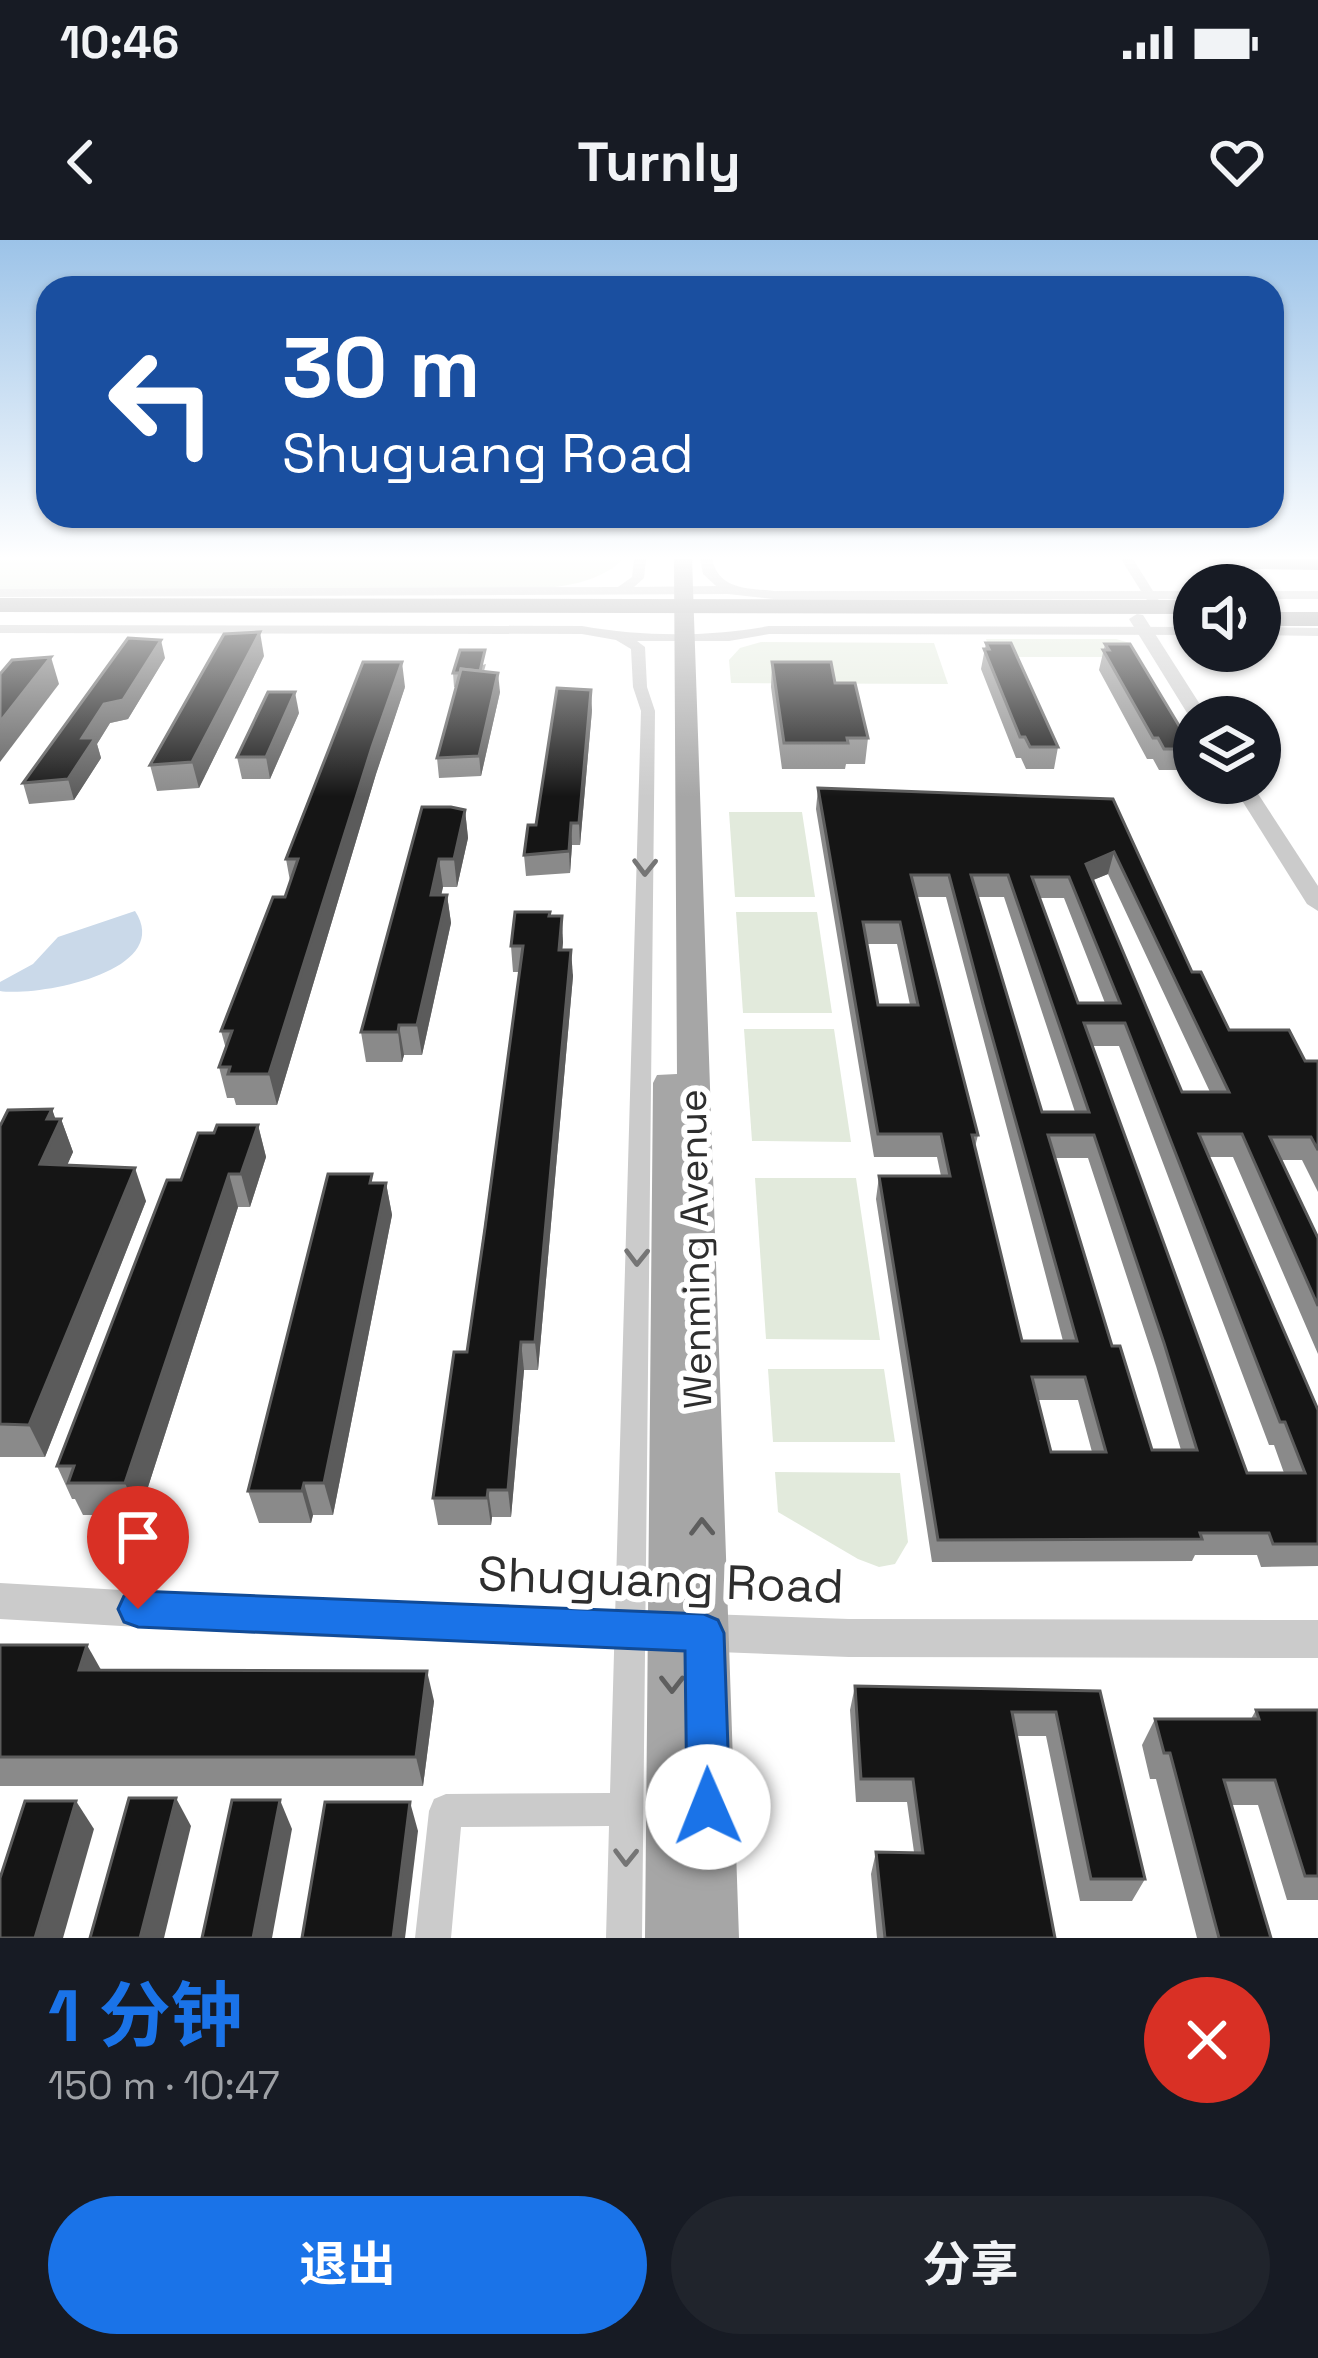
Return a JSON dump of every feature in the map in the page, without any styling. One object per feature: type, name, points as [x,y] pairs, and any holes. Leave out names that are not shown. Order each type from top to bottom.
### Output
[{"type":"main road","name":"Wenming Avenue","points":[[673,1938],[688,1632],[674,638]]},
{"type":"main road","name":"Wenming Avenue","points":[[688,1632],[712,1938]]},
{"type":"street","points":[[622,638],[638,647],[640,687],[648,711],[624,1938]]},
{"type":"street","points":[[1160,638],[1188,696]]},
{"type":"street","points":[[1254,804],[1318,904]]},
{"type":"street","name":"Shuguang Road","points":[[0,1601],[849,1638],[1318,1639]]},
{"type":"street","points":[[433,1938],[446,1810],[627,1809]]},
{"type":"shaded area","points":[[986,639],[1116,639],[1130,643],[1138,657],[993,657]]},
{"type":"shaded area","points":[[761,642],[934,643],[948,684],[731,683],[729,660],[740,648]]},
{"type":"shaded area","points":[[729,812],[802,812],[815,897],[735,897]]},
{"type":"shaded area","points":[[736,912],[817,912],[832,1013],[743,1013]]},
{"type":"shaded area","points":[[744,1029],[834,1029],[851,1142],[752,1141]]},
{"type":"shaded area","points":[[755,1178],[856,1178],[880,1340],[766,1339]]},
{"type":"shaded area","points":[[768,1369],[884,1369],[895,1442],[773,1442]]},
{"type":"shaded area","points":[[775,1472],[900,1473],[908,1542],[895,1564],[879,1567],[858,1559],[778,1512]]},
{"type":"water","points":[[135,911],[142,932],[136,950],[120,965],[70,984],[0,991],[0,982],[33,964],[58,937]]},
{"type":"building","points":[[128,638],[161,640],[123,700],[104,704],[82,738],[95,738],[68,779],[23,783]]},
{"type":"building","points":[[222,638],[257,638],[192,762],[150,765]]},
{"type":"building","points":[[986,643],[1011,643],[1058,747],[1030,747],[1020,737],[984,649],[989,649]]},
{"type":"building","points":[[1105,644],[1130,644],[1173,716],[1173,749],[1164,749],[1153,738],[1103,650],[1109,650]]},
{"type":"building","points":[[460,650],[485,650],[480,671],[453,673]]},
{"type":"building","points":[[51,657],[0,722],[0,674],[12,660]]},
{"type":"building","points":[[363,662],[402,662],[269,1074],[228,1074],[230,1067],[219,1067],[232,1031],[221,1031],[273,897],[285,897],[298,859],[286,859]]},
{"type":"building","points":[[772,662],[831,662],[835,683],[855,683],[868,738],[847,738],[848,743],[784,743]]},
{"type":"building","points":[[461,669],[498,673],[479,756],[437,758]]},
{"type":"building","points":[[557,688],[591,690],[579,823],[571,823],[569,851],[524,855],[528,825],[536,825]]},
{"type":"building","points":[[268,692],[295,692],[266,757],[237,757]]},
{"type":"building","points":[[818,788],[1113,799],[1192,972],[1201,972],[1229,1030],[1289,1030],[1305,1061],[1318,1061],[1318,1150],[1311,1137],[1270,1137],[1318,1238],[1318,1306],[1242,1134],[1199,1134],[1318,1410],[1318,1544],[1273,1544],[1269,1533],[1200,1533],[1202,1539],[938,1540],[879,1176],[950,1176],[941,1134],[878,1134]],"holes":[[[1114,852],[1229,1092],[1182,1092],[1086,864]],[[911,875],[949,875],[1077,1341],[1022,1341],[972,1135],[978,1135]],[[971,875],[1008,875],[1089,1112],[1042,1112]],[[1032,877],[1069,877],[1120,1003],[1078,1003]],[[863,922],[900,922],[918,1005],[878,1005]],[[1084,1023],[1125,1023],[1280,1422],[1285,1422],[1305,1473],[1247,1473]],[[1048,1135],[1094,1135],[1197,1450],[1152,1450],[1120,1346],[1112,1346]],[[1032,1377],[1085,1377],[1106,1452],[1051,1452]]]},
{"type":"building","points":[[422,807],[465,810],[454,859],[439,859],[431,895],[447,895],[417,1025],[399,1025],[398,1032],[361,1032]]},
{"type":"building","points":[[515,912],[562,916],[559,950],[571,950],[535,1342],[521,1342],[508,1490],[488,1490],[487,1498],[433,1498],[454,1352],[467,1352],[485,1228],[523,946],[511,946]]},
{"type":"building","points":[[52,1109],[47,1119],[61,1119],[40,1164],[135,1168],[29,1425],[0,1424],[0,1126],[8,1110]]},
{"type":"building","points":[[217,1125],[258,1125],[241,1174],[229,1174],[125,1483],[68,1483],[74,1466],[57,1466],[167,1180],[181,1180],[198,1133],[214,1133]]},
{"type":"building","points":[[328,1174],[372,1174],[370,1183],[386,1183],[324,1483],[304,1483],[302,1491],[248,1491]]},
{"type":"building","points":[[0,1645],[87,1645],[79,1670],[427,1671],[416,1757],[0,1757]]},
{"type":"building","points":[[855,1686],[1100,1691],[1145,1879],[1091,1879],[1056,1712],[1012,1712],[1055,1938],[885,1938],[876,1852],[923,1853],[913,1779],[861,1779]]},
{"type":"building","points":[[1256,1710],[1318,1710],[1318,1876],[1305,1876],[1275,1780],[1224,1780],[1271,1938],[1219,1938],[1170,1753],[1164,1753],[1155,1719],[1259,1719]]},
{"type":"building","points":[[129,1798],[176,1798],[140,1938],[90,1938]]},
{"type":"building","points":[[232,1800],[280,1800],[253,1938],[202,1938]]},
{"type":"building","points":[[25,1801],[76,1801],[35,1938],[0,1938],[0,1878]]},
{"type":"building","points":[[325,1802],[410,1802],[393,1938],[302,1938]]},
{"type":"route","points":[[138,1609],[704,1633],[708,1807]]}]
